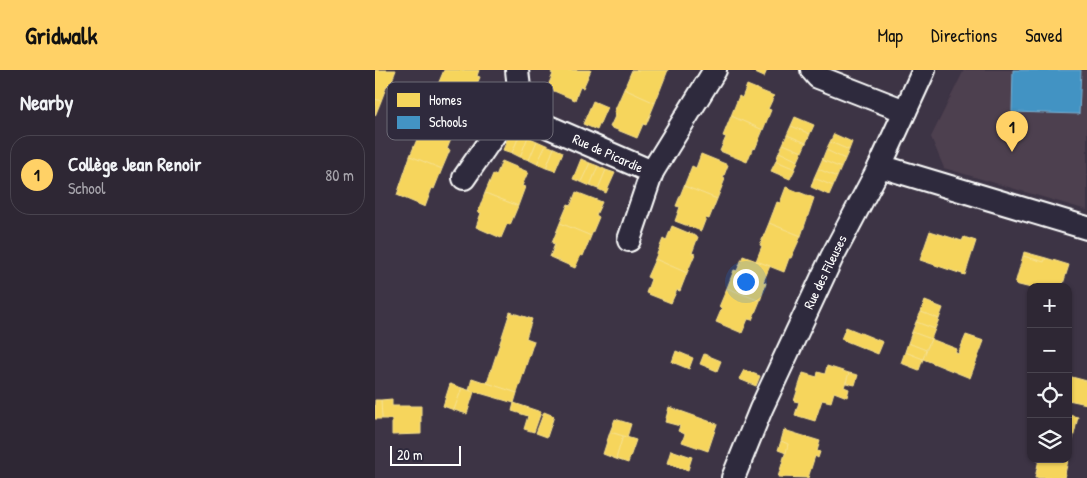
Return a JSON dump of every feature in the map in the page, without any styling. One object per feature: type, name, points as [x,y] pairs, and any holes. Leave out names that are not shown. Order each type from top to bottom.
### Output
[{"type":"street","name":"Rue de Picardie","points":[[629,240],[652,172],[715,70]]},
{"type":"street","points":[[811,70],[818,77],[905,111]]},
{"type":"street","name":"Rue des Fileuses","points":[[733,478],[761,409],[828,266],[880,166],[925,70]]},
{"type":"street","name":"Rue de Picardie","points":[[553,129],[652,172]]},
{"type":"street","points":[[464,178],[490,140]]},
{"type":"street","points":[[880,166],[1087,228]]},
{"type":"shaded area","points":[[964,70],[1087,70],[1087,210],[944,168],[931,137]]},
{"type":"building: Homes","points":[[375,70],[396,70],[392,82],[387,82],[381,101],[375,99]]},
{"type":"building: Homes","points":[[444,70],[479,70],[477,76],[480,77],[478,82],[439,82]]},
{"type":"building: Homes","points":[[553,70],[591,70],[583,88],[580,87],[575,100],[553,91],[553,82],[550,82],[553,74],[551,73]]},
{"type":"building: Homes","points":[[632,70],[668,70],[655,103],[624,89]]},
{"type":"building: Homes","points":[[756,70],[767,70],[764,77],[755,73]]},
{"type":"building: Homes","points":[[747,85],[774,96],[768,109],[771,110],[763,130],[731,116],[739,96],[742,98]]},
{"type":"building: Homes","points":[[624,89],[655,103],[646,125],[643,124],[637,138],[610,127]]},
{"type":"building: Homes","points":[[375,99],[381,101],[375,116]]},
{"type":"building: Homes","points":[[593,101],[607,107],[597,130],[583,124]]},
{"type":"building: Homes","points":[[731,116],[763,130],[747,162],[720,151],[726,137],[723,136]]},
{"type":"building: Homes","points":[[795,117],[814,125],[810,134],[791,126]]},
{"type":"building: Homes","points":[[791,126],[810,134],[806,143],[787,135]]},
{"type":"building: Homes","points":[[834,134],[852,142],[849,150],[830,142]]},
{"type":"building: Homes","points":[[787,135],[806,143],[802,152],[783,144]]},
{"type":"building: Homes","points":[[417,140],[451,140],[447,149],[450,150],[442,169],[410,156]]},
{"type":"building: Homes","points":[[507,140],[517,140],[512,153],[503,150]]},
{"type":"building: Homes","points":[[517,140],[527,140],[520,157],[512,153]]},
{"type":"building: Homes","points":[[527,140],[537,141],[529,160],[520,157]]},
{"type":"building: Homes","points":[[537,141],[546,145],[537,164],[529,160]]},
{"type":"building: Homes","points":[[830,142],[849,150],[845,159],[826,150]]},
{"type":"building: Homes","points":[[783,144],[802,152],[798,161],[779,152]]},
{"type":"building: Homes","points":[[546,145],[554,148],[546,168],[537,164]]},
{"type":"building: Homes","points":[[554,148],[563,152],[555,171],[546,168]]},
{"type":"building: Homes","points":[[826,150],[845,159],[841,168],[822,160]]},
{"type":"building: Homes","points":[[779,152],[798,161],[795,169],[776,161]]},
{"type":"building: Homes","points":[[701,154],[728,165],[717,199],[684,186],[692,166],[696,168]]},
{"type":"building: Homes","points":[[410,156],[442,169],[425,207],[397,195]]},
{"type":"building: Homes","points":[[581,159],[590,163],[581,182],[573,179]]},
{"type":"building: Homes","points":[[822,160],[841,168],[837,177],[818,169]]},
{"type":"building: Homes","points":[[502,161],[528,172],[522,186],[525,187],[518,206],[485,193],[493,174],[496,176]]},
{"type":"building: Homes","points":[[776,161],[795,169],[790,179],[771,171]]},
{"type":"building: Homes","points":[[590,163],[598,166],[590,186],[581,182]]},
{"type":"building: Homes","points":[[598,166],[606,170],[598,189],[590,186]]},
{"type":"building: Homes","points":[[818,169],[837,177],[833,186],[814,178]]},
{"type":"building: Homes","points":[[606,170],[615,173],[606,193],[598,189]]},
{"type":"building: Homes","points":[[814,178],[833,186],[829,195],[811,187]]},
{"type":"building: Homes","points":[[684,186],[717,199],[709,219],[706,218],[701,231],[675,221],[680,207],[676,206]]},
{"type":"building: Homes","points":[[786,187],[814,198],[801,236],[769,223],[777,202],[780,203]]},
{"type":"building: Homes","points":[[576,192],[602,202],[596,215],[599,217],[591,236],[560,223],[568,204],[571,205]]},
{"type":"building: Homes","points":[[485,193],[518,206],[510,225],[507,224],[501,238],[476,227],[481,213],[478,212]]},
{"type":"building: Homes","points":[[560,223],[591,236],[583,256],[581,255],[575,268],[550,257],[555,244],[552,243]]},
{"type":"building: Homes","points":[[769,223],[801,236],[784,272],[756,261]]},
{"type":"building: Homes","points":[[672,226],[698,237],[692,253],[695,254],[687,273],[655,259],[663,239],[666,241]]},
{"type":"building: Homes","points":[[930,231],[962,241],[964,237],[976,241],[965,275],[920,260]]},
{"type":"building: Homes","points":[[1024,252],[1046,258],[1044,262],[1023,256]]},
{"type":"building: Homes","points":[[743,256],[770,266],[763,282],[766,283],[760,301],[727,288],[734,270],[737,271]]},
{"type":"building: Homes","points":[[1023,256],[1044,262],[1046,258],[1069,265],[1063,283],[1027,283],[1027,287],[1015,284]]},
{"type":"building: Homes","points":[[655,259],[687,273],[680,291],[677,290],[671,303],[646,293],[651,279],[647,277]]},
{"type":"building: Homes","points":[[727,288],[760,301],[752,320],[748,319],[742,333],[716,322],[722,308],[719,307]]},
{"type":"building: Homes","points":[[925,301],[943,308],[939,319],[921,312]]},
{"type":"building: Homes","points":[[510,312],[532,319],[526,338],[534,341],[517,393],[487,383]]},
{"type":"building: Homes","points":[[921,312],[939,319],[935,329],[916,322]]},
{"type":"building: Homes","points":[[916,322],[935,329],[931,339],[912,332]]},
{"type":"building: Homes","points":[[846,327],[883,342],[878,354],[841,339]]},
{"type":"building: Homes","points":[[912,332],[931,339],[926,350],[908,343]]},
{"type":"building: Homes","points":[[966,335],[984,341],[970,378],[923,359],[931,339],[957,349],[955,352],[958,354]]},
{"type":"building: Homes","points":[[908,343],[926,350],[923,359],[905,352]]},
{"type":"building: Homes","points":[[676,351],[693,358],[689,369],[672,362]]},
{"type":"building: Homes","points":[[905,352],[923,359],[919,370],[901,363]]},
{"type":"building: Homes","points":[[704,354],[721,361],[717,371],[700,364]]},
{"type":"building: Homes","points":[[827,366],[849,373],[844,387],[849,389],[847,397],[834,392],[831,402],[822,400],[815,421],[795,415],[799,402],[794,401],[803,373],[817,377],[818,372],[825,374]]},
{"type":"building: Homes","points":[[744,370],[760,376],[756,386],[739,379]]},
{"type":"building: Homes","points":[[849,373],[858,375],[855,385],[846,383]]},
{"type":"building: Homes","points":[[1072,377],[1087,381],[1087,404],[1072,401]]},
{"type":"building: Homes","points":[[472,378],[517,393],[514,403],[469,390]]},
{"type":"building: Homes","points":[[450,384],[462,388],[454,410],[443,406]]},
{"type":"building: Homes","points":[[462,388],[474,392],[467,414],[454,410]]},
{"type":"building: Homes","points":[[392,399],[392,406],[421,406],[421,434],[392,435],[392,419],[382,419],[381,400]]},
{"type":"building: Homes","points":[[375,400],[381,400],[382,419],[375,419]]},
{"type":"building: Homes","points":[[514,403],[541,412],[534,432],[524,429],[528,416],[512,411]]},
{"type":"building: Homes","points":[[669,407],[717,424],[708,451],[682,442],[685,434],[678,431],[680,426],[665,422]]},
{"type":"building: Homes","points":[[544,412],[554,416],[547,437],[536,433]]},
{"type":"building: Homes","points":[[1072,416],[1078,417],[1072,443]]},
{"type":"building: Homes","points":[[615,419],[631,424],[627,437],[610,432]]},
{"type":"building: Homes","points":[[784,430],[820,441],[817,451],[820,452],[818,458],[815,456],[808,478],[778,477],[788,444],[781,441]]},
{"type":"building: Homes","points":[[610,432],[623,436],[616,459],[603,454]]},
{"type":"building: Homes","points":[[623,436],[636,440],[628,463],[616,459]]},
{"type":"building: Homes","points":[[781,441],[788,444],[786,453],[778,450]]},
{"type":"building: Homes","points":[[671,450],[692,457],[688,470],[667,463]]},
{"type":"building: Homes","points":[[1038,463],[1067,463],[1064,478],[1035,478]]},
{"type":"building: Schools","points":[[1013,70],[1081,70],[1079,114],[1012,112]]},
{"type":"place","name":"Collège Jean Renoir","points":[[1012,152]]}]
